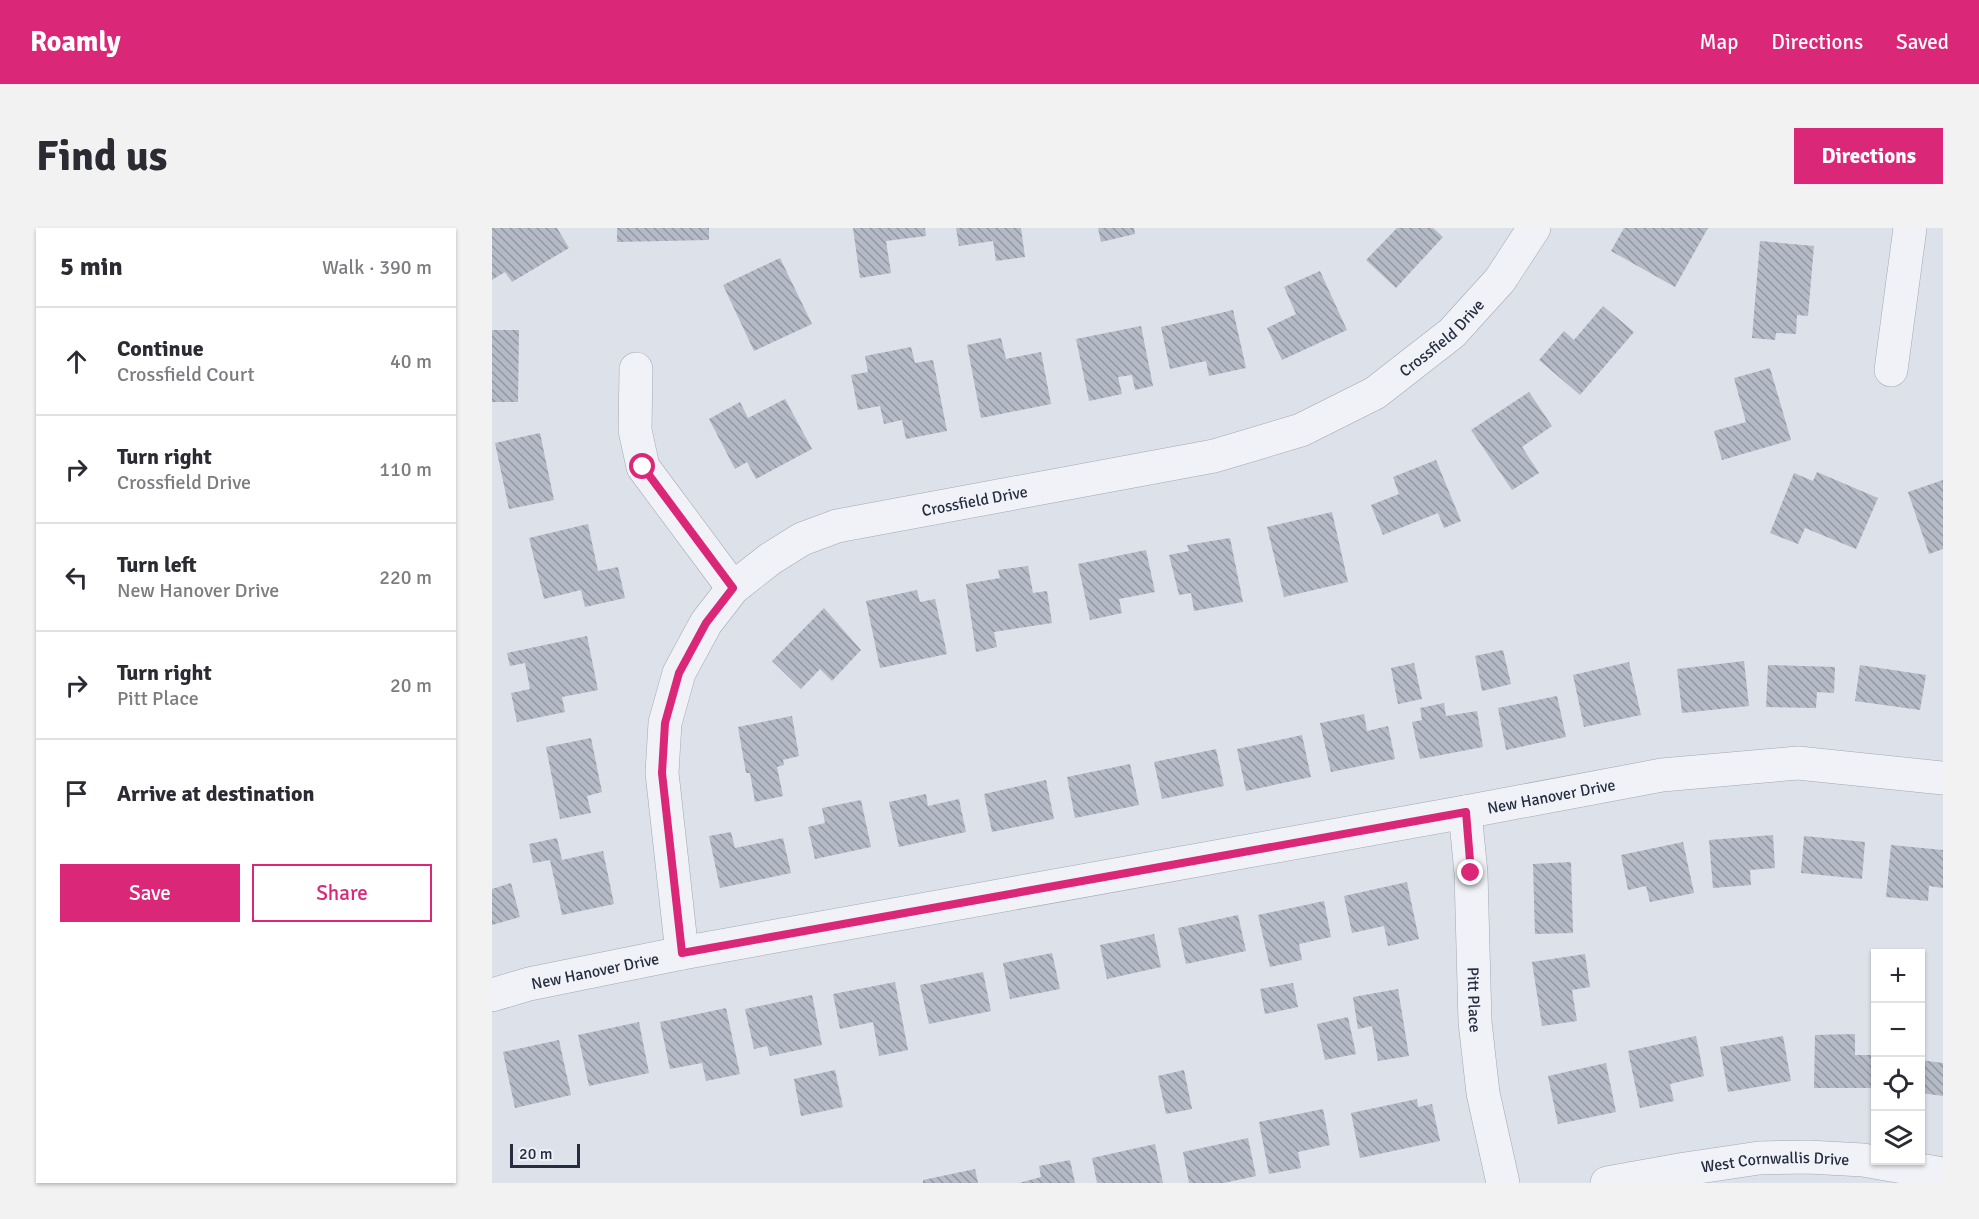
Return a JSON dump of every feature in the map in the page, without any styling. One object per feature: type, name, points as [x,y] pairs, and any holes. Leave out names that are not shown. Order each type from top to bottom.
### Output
[{"type":"street","name":"Crossfield Drive","points":[[682,953],[662,773],[665,723],[679,673],[706,623],[733,588],[770,559],[802,539],[837,526],[1214,456],[1301,430],[1375,393],[1452,333],[1500,280],[1534,228]]},
{"type":"street","points":[[1891,370],[1910,228]]},
{"type":"street","points":[[636,369],[635,430],[643,467],[733,588]]},
{"type":"street","name":"New Hanover Drive","points":[[492,995],[529,984],[682,953],[1662,775],[1798,763],[1943,778]]},
{"type":"street","name":"Pitt Place","points":[[1466,812],[1471,873],[1475,1022],[1483,1093],[1503,1183]]},
{"type":"street","name":"West Cornwallis Drive","points":[[1607,1183],[1759,1158],[1808,1157],[1863,1160],[1943,1174]]},
{"type":"building","points":[[492,228],[557,228],[569,248],[512,282],[505,272],[492,280]]},
{"type":"building","points":[[617,228],[709,228],[709,240],[617,242]]},
{"type":"building","points":[[853,228],[925,228],[926,236],[886,241],[891,273],[860,278]]},
{"type":"building","points":[[956,228],[1021,228],[1025,257],[996,261],[993,241],[959,246]]},
{"type":"building","points":[[1098,228],[1134,228],[1135,234],[1101,242]]},
{"type":"building","points":[[1397,228],[1433,228],[1443,237],[1396,288],[1366,260]]},
{"type":"building","points":[[1624,228],[1708,228],[1675,287],[1611,251]]},
{"type":"building","points":[[1760,241],[1814,246],[1808,316],[1797,315],[1796,334],[1776,333],[1775,340],[1752,338]]},
{"type":"building","points":[[780,258],[812,324],[754,351],[723,285]]},
{"type":"building","points":[[1320,271],[1347,330],[1282,360],[1267,328],[1296,314],[1284,287]]},
{"type":"building","points":[[1603,306],[1634,332],[1580,395],[1539,360],[1564,331],[1574,340]]},
{"type":"building","points":[[1233,310],[1246,368],[1209,376],[1206,361],[1170,369],[1161,327]]},
{"type":"building","points":[[1141,326],[1153,386],[1135,390],[1132,375],[1118,377],[1122,394],[1089,401],[1076,339]]},
{"type":"building","points":[[492,330],[519,330],[518,402],[492,402]]},
{"type":"building","points":[[1001,338],[1006,359],[1041,352],[1051,404],[981,418],[967,345]]},
{"type":"building","points":[[911,347],[915,363],[933,360],[947,431],[906,439],[902,420],[884,424],[880,406],[858,410],[851,375],[868,372],[865,356]]},
{"type":"building","points":[[1770,368],[1791,440],[1722,460],[1714,431],[1746,422],[1734,378]]},
{"type":"building","points":[[1529,392],[1552,426],[1522,447],[1539,473],[1512,490],[1471,430]]},
{"type":"building","points":[[785,399],[812,449],[756,479],[747,462],[735,469],[709,419],[740,402],[748,418]]},
{"type":"building","points":[[540,433],[554,500],[509,509],[495,443]]},
{"type":"building","points":[[1436,460],[1461,521],[1444,528],[1438,513],[1383,535],[1371,505],[1399,494],[1393,477]]},
{"type":"building","points":[[1817,472],[1878,498],[1856,549],[1805,528],[1798,544],[1770,533],[1794,473],[1813,481]]},
{"type":"building","points":[[1943,480],[1943,549],[1929,554],[1908,492]]},
{"type":"building","points":[[1332,512],[1348,582],[1284,597],[1267,527]]},
{"type":"building","points":[[588,524],[598,571],[618,567],[625,598],[585,607],[581,590],[544,599],[529,538]]},
{"type":"building","points":[[1230,538],[1243,602],[1194,611],[1191,593],[1179,595],[1169,555],[1189,551],[1187,545]]},
{"type":"building","points":[[1146,550],[1155,592],[1119,599],[1122,613],[1090,620],[1078,564]]},
{"type":"building","points":[[1028,566],[1033,593],[1047,591],[1052,623],[994,632],[997,647],[976,652],[966,584],[1000,578],[998,570]]},
{"type":"building","points":[[917,590],[920,602],[935,599],[947,654],[880,668],[866,601]]},
{"type":"building","points":[[824,608],[861,650],[832,681],[820,669],[801,689],[772,661]]},
{"type":"building","points":[[587,636],[598,690],[562,697],[565,712],[517,722],[511,693],[530,689],[525,663],[510,666],[507,653]]},
{"type":"building","points":[[1503,650],[1511,684],[1482,691],[1475,656]]},
{"type":"building","points":[[1744,661],[1749,706],[1682,713],[1677,669]]},
{"type":"building","points":[[1629,662],[1641,715],[1584,727],[1573,675]]},
{"type":"building","points":[[1414,663],[1422,699],[1398,704],[1391,668]]},
{"type":"building","points":[[1768,665],[1835,667],[1834,693],[1817,692],[1816,708],[1766,707]]},
{"type":"building","points":[[1860,665],[1926,675],[1920,710],[1855,701]]},
{"type":"building","points":[[1557,696],[1566,737],[1506,750],[1498,708]]},
{"type":"building","points":[[1444,703],[1446,716],[1477,711],[1483,747],[1420,759],[1412,722],[1422,720],[1420,708]]},
{"type":"building","points":[[1364,714],[1367,731],[1388,726],[1395,759],[1331,772],[1320,723]]},
{"type":"building","points":[[792,716],[799,756],[783,760],[784,765],[777,767],[783,796],[755,802],[750,773],[746,773],[738,727]]},
{"type":"building","points":[[1302,735],[1311,777],[1246,791],[1237,749]]},
{"type":"building","points":[[591,738],[602,792],[587,796],[591,813],[560,819],[546,747]]},
{"type":"building","points":[[1216,749],[1224,786],[1162,799],[1154,762]]},
{"type":"building","points":[[1130,764],[1139,805],[1075,818],[1067,777]]},
{"type":"building","points":[[1046,780],[1054,819],[992,832],[984,794]]},
{"type":"building","points":[[926,794],[928,806],[959,799],[966,832],[899,847],[889,802]]},
{"type":"building","points":[[861,800],[871,847],[815,859],[808,827],[825,823],[822,808]]},
{"type":"building","points":[[731,832],[735,848],[783,838],[791,873],[720,888],[709,836]]},
{"type":"building","points":[[1773,835],[1775,868],[1750,870],[1751,885],[1713,888],[1709,840]]},
{"type":"building","points":[[1804,836],[1865,842],[1862,879],[1801,873]]},
{"type":"building","points":[[557,838],[562,860],[603,851],[614,904],[562,915],[550,860],[533,863],[529,844]]},
{"type":"building","points":[[1683,842],[1694,893],[1650,902],[1646,886],[1628,890],[1621,855]]},
{"type":"building","points":[[1891,845],[1943,850],[1943,888],[1929,886],[1928,901],[1886,897]]},
{"type":"building","points":[[1571,862],[1573,933],[1535,934],[1533,864]]},
{"type":"building","points":[[1407,882],[1419,939],[1388,946],[1384,926],[1352,933],[1344,896]]},
{"type":"building","points":[[511,883],[520,917],[492,925],[492,889]]},
{"type":"building","points":[[1324,901],[1331,937],[1299,944],[1302,960],[1270,967],[1258,915]]},
{"type":"building","points":[[1238,915],[1246,951],[1186,964],[1178,928]]},
{"type":"building","points":[[1154,934],[1161,967],[1107,979],[1100,945]]},
{"type":"building","points":[[1052,953],[1060,989],[1010,999],[1003,963]]},
{"type":"building","points":[[1585,954],[1590,987],[1572,990],[1577,1021],[1542,1026],[1532,962]]},
{"type":"building","points":[[983,972],[991,1011],[929,1024],[920,985]]},
{"type":"building","points":[[895,982],[908,1050],[879,1056],[873,1022],[840,1029],[833,994]]},
{"type":"building","points":[[1293,983],[1298,1007],[1265,1014],[1260,989]]},
{"type":"building","points":[[1398,989],[1409,1056],[1378,1061],[1372,1026],[1358,1029],[1353,997]]},
{"type":"building","points":[[812,995],[822,1045],[770,1056],[767,1046],[754,1049],[745,1009]]},
{"type":"building","points":[[726,1008],[740,1074],[706,1081],[702,1063],[670,1069],[660,1022]]},
{"type":"building","points":[[1348,1017],[1356,1054],[1325,1060],[1317,1024]]},
{"type":"building","points":[[639,1022],[649,1073],[589,1086],[578,1035]]},
{"type":"building","points":[[1855,1034],[1855,1055],[1871,1055],[1871,1088],[1814,1088],[1815,1035]]},
{"type":"building","points":[[1696,1036],[1704,1076],[1670,1084],[1674,1101],[1640,1108],[1628,1051]]},
{"type":"building","points":[[1783,1036],[1791,1081],[1728,1092],[1720,1047]]},
{"type":"building","points":[[559,1040],[571,1095],[515,1108],[503,1052]]},
{"type":"building","points":[[1925,1061],[1943,1063],[1943,1096],[1925,1094]]},
{"type":"building","points":[[1606,1063],[1616,1112],[1558,1124],[1548,1076]]},
{"type":"building","points":[[835,1070],[843,1107],[801,1116],[794,1079]]},
{"type":"building","points":[[1184,1070],[1192,1109],[1166,1114],[1158,1076]]},
{"type":"building","points":[[1417,1099],[1418,1107],[1432,1104],[1440,1141],[1360,1158],[1351,1113]]},
{"type":"building","points":[[1323,1109],[1330,1145],[1298,1152],[1301,1168],[1269,1174],[1259,1122]]},
{"type":"building","points":[[1248,1138],[1256,1176],[1224,1183],[1189,1183],[1183,1152]]},
{"type":"building","points":[[1155,1144],[1163,1183],[1097,1183],[1092,1158]]},
{"type":"building","points":[[1070,1160],[1075,1183],[1019,1183],[1041,1177],[1039,1166]]},
{"type":"building","points":[[975,1169],[978,1183],[923,1183],[923,1180]]},
{"type":"route","points":[[643,467],[733,588],[706,623],[679,673],[665,723],[662,773],[682,953],[1466,812],[1471,873]]}]
